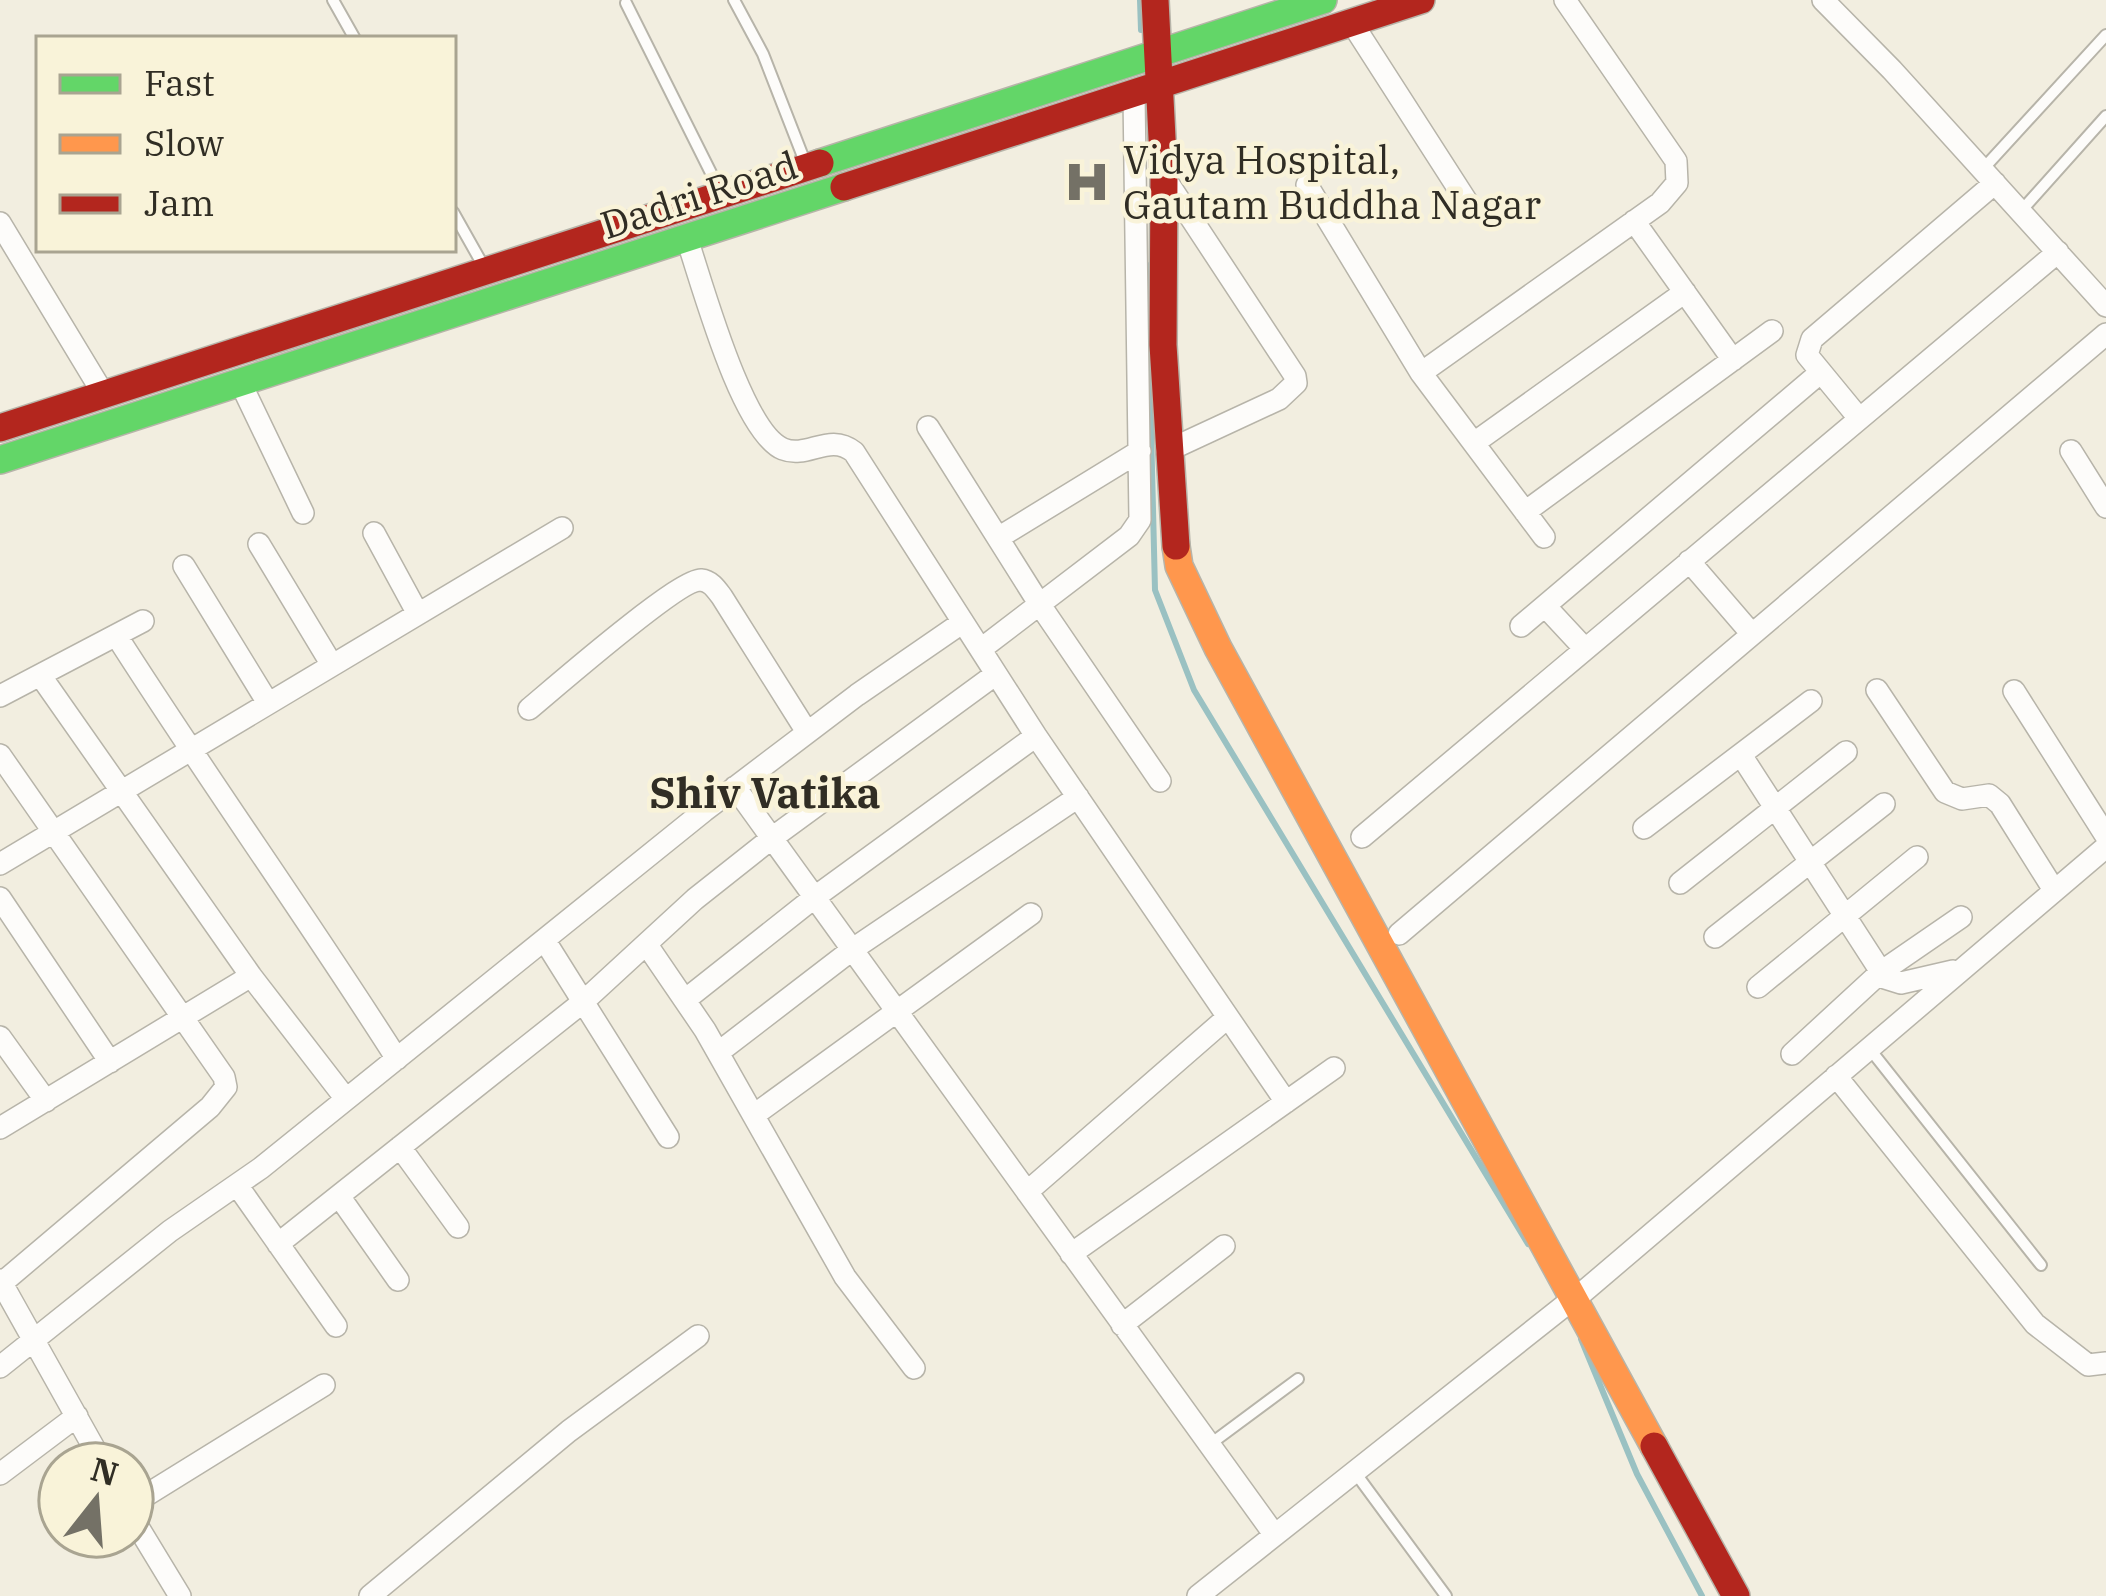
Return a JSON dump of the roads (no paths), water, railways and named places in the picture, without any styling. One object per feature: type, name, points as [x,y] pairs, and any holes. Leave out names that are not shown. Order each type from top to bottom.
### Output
[{"type":"street","points":[[1155,0],[1158,56],[1147,91],[1154,451],[1179,566],[1190,595],[1568,1303],[1736,1596]]},
{"type":"street","name":"Dadri Road","points":[[0,428],[1323,0]]},
{"type":"street","name":"Dadri Road","points":[[0,460],[1420,0]]},
{"type":"street","points":[[1421,373],[1674,190],[1679,175],[1676,161],[1565,0]]},
{"type":"street","points":[[1823,0],[2106,306]]},
{"type":"street","points":[[1352,23],[1467,202]]},
{"type":"street","points":[[981,650],[1136,530],[1154,451],[1164,177],[1147,91]]},
{"type":"street","points":[[1858,417],[1807,355],[1812,339],[1989,176]]},
{"type":"street","points":[[998,538],[1154,451],[1279,399],[1296,383],[1229,270],[1164,177]]},
{"type":"street","points":[[1307,185],[1421,373],[1544,537]]},
{"type":"street","points":[[1634,221],[1733,360]]},
{"type":"street","points":[[0,223],[104,394]]},
{"type":"street","points":[[687,239],[732,373],[770,438],[791,451],[838,443],[854,452],[1036,736],[1286,1102]]},
{"type":"street","points":[[1362,837],[2058,252]]},
{"type":"street","points":[[1474,443],[1685,292]]},
{"type":"street","points":[[1525,512],[1772,331]]},
{"type":"street","points":[[1399,934],[2106,334]]},
{"type":"street","points":[[1521,626],[1821,372]]},
{"type":"street","points":[[241,384],[303,513]]},
{"type":"street","points":[[928,427],[1160,781]]},
{"type":"street","points":[[2072,451],[2106,507]]},
{"type":"street","points":[[0,864],[562,528]]},
{"type":"street","points":[[374,532],[418,614]]},
{"type":"street","points":[[259,544],[332,665]]},
{"type":"street","points":[[1689,561],[1751,633]]},
{"type":"street","points":[[184,566],[268,703]]},
{"type":"street","points":[[529,709],[672,595],[703,580],[722,597],[807,732]]},
{"type":"street","points":[[1545,606],[1585,650]]},
{"type":"street","points":[[0,696],[143,620]]},
{"type":"street","points":[[0,1367],[170,1231],[346,1100],[807,732],[963,622]]},
{"type":"street","points":[[116,634],[397,1059]]},
{"type":"street","points":[[40,674],[251,976],[346,1100]]},
{"type":"street","points":[[278,1244],[583,1002],[695,899],[996,674]]},
{"type":"street","points":[[1877,690],[1946,792],[1954,798],[1995,797],[2054,890]]},
{"type":"street","points":[[2014,691],[2106,836]]},
{"type":"street","points":[[1644,828],[1811,701]]},
{"type":"street","points":[[685,1000],[815,897],[1036,736]]},
{"type":"street","points":[[1680,883],[1846,752]]},
{"type":"street","points":[[0,755],[224,1077],[222,1096],[1,1281],[90,1440]]},
{"type":"street","points":[[1742,755],[1880,972],[1900,982],[1959,970]]},
{"type":"street","points":[[735,788],[1274,1534]]},
{"type":"street","points":[[718,1052],[854,949],[1078,797]]},
{"type":"street","points":[[1714,937],[1883,805]]},
{"type":"street","points":[[1758,987],[1917,857]]},
{"type":"street","points":[[1198,1596],[1568,1303],[2054,890],[2101,860]]},
{"type":"street","points":[[0,898],[110,1062]]},
{"type":"street","points":[[754,1115],[1031,914]]},
{"type":"street","points":[[1792,1054],[1880,972],[1961,917]]},
{"type":"street","points":[[545,941],[668,1137]]},
{"type":"street","points":[[647,945],[718,1052],[845,1276],[914,1368]]},
{"type":"street","points":[[0,1128],[251,976]]},
{"type":"street","points":[[1027,1192],[1228,1017]]},
{"type":"street","points":[[0,1037],[46,1101]]},
{"type":"street","points":[[1071,1254],[1334,1068]]},
{"type":"street","points":[[1836,1076],[2035,1324],[2088,1365],[2106,1363]]},
{"type":"street","points":[[400,1147],[458,1227]]},
{"type":"street","points":[[237,1185],[336,1326]]},
{"type":"street","points":[[339,1196],[398,1280]]},
{"type":"street","points":[[1122,1324],[1224,1246]]},
{"type":"street","points":[[370,1596],[569,1431],[698,1336]]},
{"type":"street","points":[[156,1489],[324,1385]]},
{"type":"street","points":[[0,1474],[77,1416]]},
{"type":"street","points":[[156,1556],[180,1596]]},
{"type":"lane","points":[[333,0],[353,36]]},
{"type":"lane","points":[[734,0],[763,54],[808,168]]},
{"type":"lane","points":[[626,3],[722,196]]},
{"type":"lane","points":[[1989,176],[2106,35]]},
{"type":"lane","points":[[2021,211],[2106,116]]},
{"type":"lane","points":[[456,217],[486,272]]},
{"type":"lane","points":[[1869,1048],[2041,1265]]},
{"type":"lane","points":[[1209,1445],[1298,1379]]},
{"type":"lane","points":[[1354,1471],[1446,1596]]},
{"type":"waterway","points":[[1140,0],[1141,30]]},
{"type":"waterway","points":[[1147,265],[1155,590],[1194,690],[1528,1244]]},
{"type":"waterway","points":[[1581,1339],[1637,1474],[1702,1596]]},
{"type":"place","name":"Vidya Hospital, Gautam Buddha Nagar","points":[[1087,182]]},
{"type":"district","name":"Shiv Vatika","points":[[765,793]]}]
